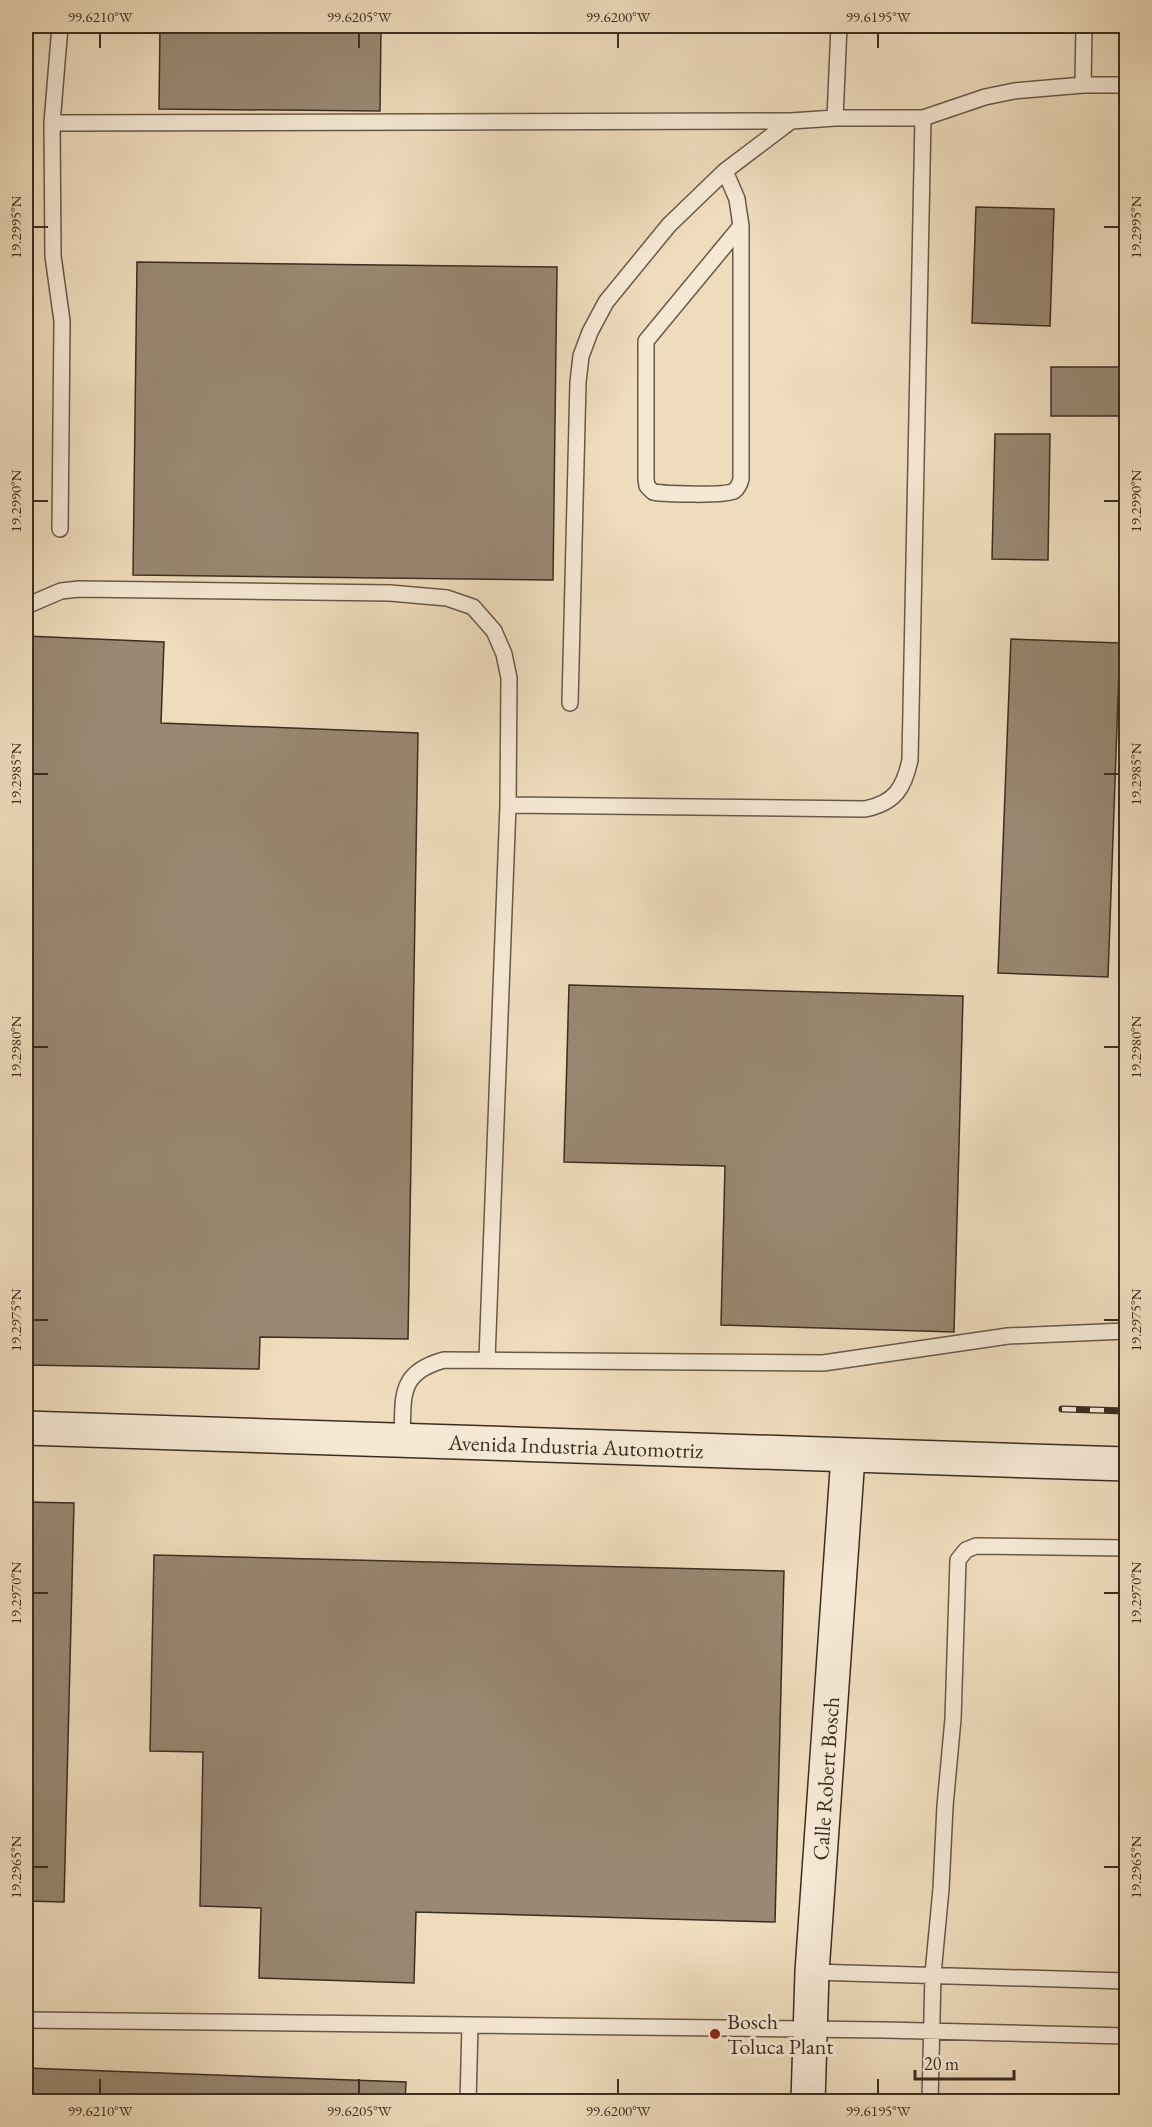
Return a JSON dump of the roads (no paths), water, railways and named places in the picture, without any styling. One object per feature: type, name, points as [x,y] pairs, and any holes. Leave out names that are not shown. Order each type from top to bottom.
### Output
[{"type":"main road","name":"Avenida Industria Automotriz","points":[[26,1428],[1126,1464]]},
{"type":"main road","name":"Calle Robert Bosch","points":[[808,2102],[812,1972],[848,1456]]},
{"type":"lane","points":[[60,26],[52,123],[53,256],[62,321],[60,529]]},
{"type":"lane","points":[[835,118],[839,26]]},
{"type":"lane","points":[[1083,85],[1084,26]]},
{"type":"lane","points":[[52,123],[791,121],[835,118],[924,118],[985,97],[1033,89],[1083,85],[1126,85]]},
{"type":"lane","points":[[508,805],[865,809],[882,806],[897,792],[906,779],[910,760],[924,118]]},
{"type":"lane","points":[[570,703],[578,382],[581,356],[590,332],[606,302],[669,225],[725,171],[791,121]]},
{"type":"lane","points":[[725,171],[737,200],[741,226],[741,479],[734,491],[726,493],[660,494],[653,492],[647,486],[646,479],[646,341],[741,226]]},
{"type":"lane","points":[[26,606],[61,591],[79,589],[390,593],[447,598],[473,607],[494,631],[504,654],[509,678],[508,805],[487,1359]]},
{"type":"lane","points":[[402,1441],[404,1394],[407,1383],[417,1372],[430,1364],[444,1360],[823,1363],[1008,1336],[1126,1331]]},
{"type":"lane","points":[[930,2102],[933,1974],[953,1719],[958,1560],[966,1550],[976,1546],[1126,1548]]},
{"type":"lane","points":[[812,1972],[1126,1981]]},
{"type":"lane","points":[[26,2020],[809,2028],[1126,2036]]},
{"type":"lane","points":[[468,2102],[470,2025]]},
{"type":"railway","points":[[1062,1409],[1126,1411]]},
{"type":"place","name":"Bosch Toluca Plant","points":[[715,2034]]}]
